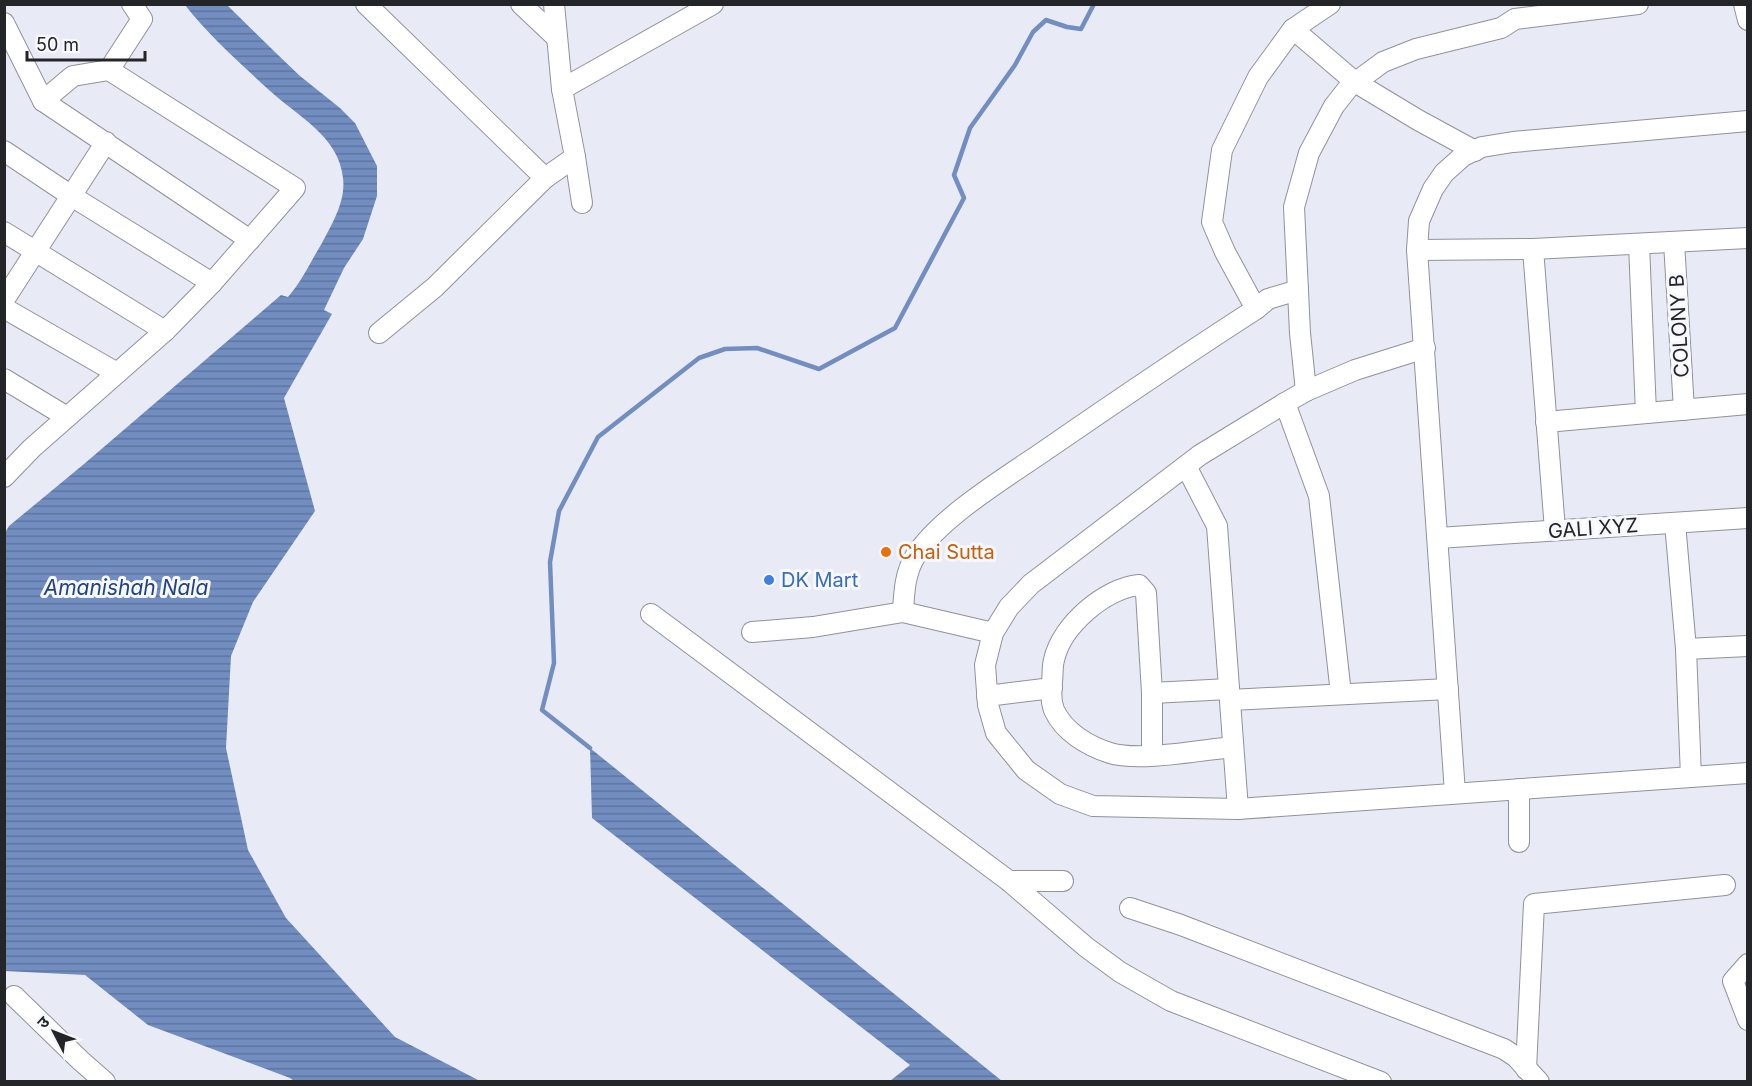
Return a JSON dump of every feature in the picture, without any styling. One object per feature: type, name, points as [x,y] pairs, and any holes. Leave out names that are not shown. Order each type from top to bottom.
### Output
[{"type":"street","points":[[109,70],[142,19],[132,4]]},
{"type":"street","points":[[366,4],[545,178]]},
{"type":"street","points":[[521,4],[557,38]]},
{"type":"street","points":[[554,4],[562,89],[582,203]]},
{"type":"street","points":[[562,89],[713,4]]},
{"type":"street","points":[[1256,309],[1225,252],[1212,222],[1222,150],[1258,76],[1293,28],[1330,4]]},
{"type":"street","points":[[1306,391],[1294,207],[1309,153],[1334,106],[1355,82],[1383,62],[1416,49],[1501,28],[1515,19],[1638,4]]},
{"type":"street","points":[[1744,4],[1748,20]]},
{"type":"street","points":[[4,23],[43,101],[250,240]]},
{"type":"street","points":[[1293,28],[1355,82],[1475,151]]},
{"type":"street","points":[[4,477],[32,448],[165,331],[212,283],[295,188],[109,70],[73,76],[43,101]]},
{"type":"street","points":[[1455,793],[1417,250],[1419,221],[1433,189],[1444,173],[1463,156],[1482,147],[1512,142],[1748,121]]},
{"type":"street","points":[[4,300],[106,142]]},
{"type":"street","points":[[4,151],[212,283]]},
{"type":"street","points":[[379,333],[435,286],[545,178],[575,157]]},
{"type":"street","points":[[4,232],[165,331]]},
{"type":"street","points":[[1417,250],[1533,249],[1748,238]]},
{"type":"street","name":"COLONY B","points":[[1674,242],[1684,410]]},
{"type":"street","points":[[1639,244],[1646,413]]},
{"type":"street","points":[[1533,249],[1555,530]]},
{"type":"street","points":[[903,612],[904,588],[908,572],[917,554],[947,521],[1002,480],[1268,299],[1298,290]]},
{"type":"street","points":[[4,308],[117,373]]},
{"type":"street","points":[[1425,348],[1354,370],[1285,403],[1200,455],[1031,584],[1009,607],[993,633],[985,665],[987,696],[996,733],[1026,770],[1060,794],[1093,806],[1238,810],[1748,773]]},
{"type":"street","points":[[4,379],[67,417]]},
{"type":"street","points":[[1285,403],[1319,496],[1341,694]]},
{"type":"street","points":[[1546,422],[1748,404]]},
{"type":"street","points":[[1186,466],[1217,526],[1238,810]]},
{"type":"street","name":"GALI XYZ","points":[[1438,538],[1748,518]]},
{"type":"street","points":[[1675,523],[1686,649],[1691,777]]},
{"type":"street","points":[[1152,755],[1152,693],[1146,593],[1139,585],[1125,586],[1091,606],[1062,640],[1054,659],[1052,688],[1054,709],[1069,731],[1089,745],[1113,754],[1152,755],[1233,747]]},
{"type":"street","points":[[752,632],[813,627],[903,612],[993,633]]},
{"type":"street","points":[[651,614],[1009,881],[1120,972],[1171,1001],[1381,1082]]},
{"type":"street","points":[[1686,649],[1748,646]]},
{"type":"street","points":[[987,696],[1052,688]]},
{"type":"street","points":[[1152,693],[1341,694],[1448,689]]},
{"type":"street","points":[[1519,842],[1520,789]]},
{"type":"street","points":[[1009,881],[1063,881]]},
{"type":"street","points":[[1533,1075],[1534,904],[1725,885]]},
{"type":"street","points":[[1130,908],[1181,925],[1504,1049],[1516,1057],[1533,1075]]},
{"type":"street","points":[[1748,964],[1733,981],[1748,1020]]},
{"type":"street","points":[[14,996],[105,1082]]},
{"type":"water","name":"Amanishah Nala","points":[[185,5],[227,5],[300,76],[355,123],[377,166],[377,196],[363,239],[344,268],[324,310],[332,314],[284,398],[315,511],[253,602],[231,656],[226,748],[248,850],[286,918],[395,1037],[480,1081],[294,1081],[148,1025],[85,975],[5,971],[5,533],[9,526],[281,295],[288,297],[302,278],[330,228],[342,195],[343,178],[340,163],[334,150],[325,139],[236,59],[204,28]]},
{"type":"water","points":[[590,748],[1002,1081],[890,1081],[910,1065],[592,818]]},
{"type":"waterway","points":[[590,748],[542,710],[554,663],[550,562],[559,511],[598,437],[699,358],[725,349],[757,348],[819,369],[895,328],[964,198],[954,175],[970,128],[1015,65],[1033,32],[1046,20],[1081,29],[1094,4]]},
{"type":"place","name":"Chai Sutta","points":[[886,552]]},
{"type":"place","name":"DK Mart","points":[[769,580]]}]
